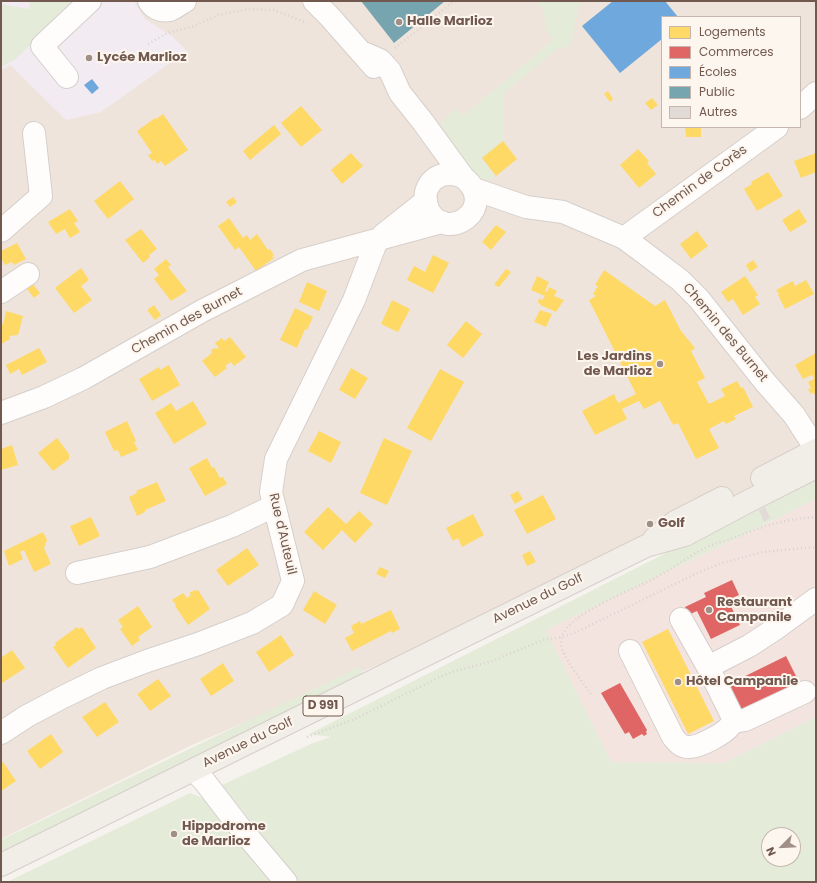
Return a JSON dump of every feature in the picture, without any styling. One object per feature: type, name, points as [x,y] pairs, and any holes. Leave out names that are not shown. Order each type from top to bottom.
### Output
[{"type":"main road","points":[[646,546],[675,522],[816,449]]},
{"type":"main road","points":[[646,546],[685,535],[816,467]]},
{"type":"main road","name":"Avenue du Golf","points":[[1,865],[646,546]]},
{"type":"street","points":[[67,76],[42,46],[90,1]]},
{"type":"street","points":[[149,1],[150,4],[158,10],[170,10],[185,1]]},
{"type":"street","points":[[314,1],[362,52],[392,88],[398,89],[423,122],[460,180],[476,196],[474,208],[465,220],[450,224],[436,219],[430,214],[427,208],[426,194],[428,186],[438,177],[460,180]]},
{"type":"street","points":[[801,107],[816,93]]},
{"type":"street","name":"Chemin de Corès","points":[[624,238],[776,128]]},
{"type":"street","points":[[1,231],[41,196],[34,133]]},
{"type":"street","name":"Chemin des Burnet","points":[[460,180],[526,207],[563,212],[624,238],[680,280],[699,299],[765,382],[794,415],[816,449]]},
{"type":"street","name":"Chemin des Burnet","points":[[368,242],[426,201]]},
{"type":"street","name":"Chemin des Burnet","points":[[471,214],[526,207]]},
{"type":"street","name":"Chemin des Burnet","points":[[1,412],[44,397],[84,378],[202,311],[302,260],[442,222]]},
{"type":"street","name":"Rue d'Auteuil","points":[[1,733],[27,716],[102,678],[252,623],[282,605],[293,581],[271,492],[276,459],[354,300],[366,271],[368,242]]},
{"type":"street","points":[[1,292],[28,274]]},
{"type":"street","points":[[77,572],[150,557],[232,526],[274,506]]},
{"type":"street","points":[[708,667],[749,646],[816,599]]},
{"type":"street","points":[[680,619],[708,667],[730,710],[733,722]]},
{"type":"street","points":[[630,651],[673,737],[679,744],[689,748],[703,743],[726,730],[733,722],[745,720],[805,692]]},
{"type":"street","points":[[194,770],[286,882]]},
{"type":"path","points":[[393,50],[454,1]]},
{"type":"path","points":[[148,44],[167,33],[194,26],[218,15],[248,10],[274,10],[305,21],[310,25]]},
{"type":"path","points":[[591,694],[563,651],[561,642],[562,637],[566,628],[574,620],[601,604],[653,579],[702,549],[776,523],[816,517]]},
{"type":"path","points":[[304,738],[357,718],[442,676],[492,661],[543,640],[562,637],[577,632],[693,575],[719,564],[762,552],[816,547]]},
{"type":"shaded area","points":[[1,1],[816,1],[816,476],[192,745],[1,839]]},
{"type":"shaded area","name":"Lycée Marlioz","points":[[1,1],[134,1],[145,19],[172,36],[187,51],[101,112],[66,120],[10,65],[1,70]]},
{"type":"shaded area","points":[[816,499],[816,717],[724,763],[612,764],[545,630]]},
{"type":"green space","points":[[30,1],[72,1],[61,17],[14,60],[1,67],[1,4],[29,9]]},
{"type":"green space","points":[[536,1],[580,1],[571,43],[563,50],[560,47],[503,94],[503,141],[482,158],[496,177],[488,180],[481,179],[467,165],[453,147],[440,123],[456,108],[463,116],[553,40],[546,30],[544,13]]},
{"type":"green space","points":[[816,477],[816,499],[546,630],[611,762],[724,763],[816,717],[816,882],[299,882],[222,785],[311,744],[331,737],[309,734]]},
{"type":"green space","points":[[361,666],[363,674],[1,852],[1,840]]},
{"type":"green space","name":"Hippodrome de Marlioz","points":[[190,793],[209,801],[280,882],[7,882]]},
{"type":"building: Logements","points":[[608,91],[613,99],[610,102],[604,94]]},
{"type":"building: Logements","points":[[652,98],[658,105],[651,110],[645,103]]},
{"type":"building: Logements","points":[[301,106],[322,130],[301,147],[281,123]]},
{"type":"building: Logements","points":[[163,114],[188,150],[165,166],[161,161],[157,164],[155,160],[152,161],[148,155],[152,153],[137,131]]},
{"type":"building: Logements","points":[[274,125],[281,134],[250,160],[243,151]]},
{"type":"building: Logements","points":[[685,128],[701,128],[701,137],[686,137]]},
{"type":"building: Logements","points":[[503,141],[517,159],[496,176],[482,158]]},
{"type":"building: Logements","points":[[638,149],[649,161],[647,163],[656,174],[639,188],[620,165]]},
{"type":"building: Logements","points":[[351,153],[363,166],[342,184],[331,170]]},
{"type":"building: Logements","points":[[816,153],[816,172],[801,178],[794,161]]},
{"type":"building: Logements","points":[[768,172],[783,196],[757,211],[744,189],[752,184],[751,182]]},
{"type":"building: Logements","points":[[120,181],[134,199],[108,219],[94,201]]},
{"type":"building: Logements","points":[[233,197],[237,202],[230,207],[226,202]]},
{"type":"building: Logements","points":[[70,209],[78,221],[74,223],[80,232],[70,238],[65,229],[56,234],[48,222]]},
{"type":"building: Logements","points":[[799,209],[807,222],[790,232],[782,220]]},
{"type":"building: Logements","points":[[229,218],[243,238],[247,235],[250,240],[257,234],[268,250],[270,249],[274,255],[272,256],[274,258],[256,271],[239,247],[235,250],[218,226]]},
{"type":"building: Logements","points":[[496,225],[506,232],[491,250],[482,242]]},
{"type":"building: Logements","points":[[141,229],[157,249],[149,255],[150,257],[143,263],[125,240]]},
{"type":"building: Logements","points":[[697,231],[708,246],[691,259],[680,244]]},
{"type":"building: Logements","points":[[17,243],[26,259],[14,265],[12,262],[5,265],[1,258],[1,251]]},
{"type":"building: Logements","points":[[433,255],[449,263],[433,293],[407,280],[414,266],[425,272]]},
{"type":"building: Logements","points":[[166,259],[171,265],[168,267],[187,291],[171,301],[154,279],[159,275],[154,269]]},
{"type":"building: Logements","points":[[753,260],[758,267],[750,272],[746,265]]},
{"type":"building: Logements","points":[[81,268],[89,280],[81,286],[92,300],[74,313],[55,288]]},
{"type":"building: Logements","points":[[506,269],[511,272],[499,287],[494,285]]},
{"type":"building: Logements","name":"Les Jardins de Marlioz","points":[[604,270],[655,306],[665,300],[681,331],[695,348],[691,351],[705,378],[697,382],[709,404],[725,396],[721,389],[737,381],[741,388],[743,387],[753,407],[734,416],[736,419],[726,424],[724,421],[709,429],[719,448],[696,459],[678,423],[673,425],[660,401],[644,409],[639,401],[622,409],[627,419],[595,435],[582,411],[614,394],[618,403],[636,394],[589,300],[596,296],[593,294],[598,286],[595,285]]},
{"type":"building: Logements","points":[[537,276],[549,282],[545,291],[547,292],[549,287],[557,291],[554,296],[564,300],[556,312],[540,305],[541,304],[538,303],[539,298],[542,300],[545,296],[531,290]]},
{"type":"building: Logements","points":[[745,276],[758,295],[755,297],[760,304],[743,315],[733,299],[728,302],[721,292]]},
{"type":"building: Logements","points":[[806,280],[814,294],[785,309],[776,290],[793,281],[795,286]]},
{"type":"building: Logements","points":[[31,282],[40,293],[34,298],[25,286]]},
{"type":"building: Logements","points":[[307,282],[327,291],[319,311],[299,302]]},
{"type":"building: Logements","points":[[392,300],[410,309],[398,332],[381,324]]},
{"type":"building: Logements","points":[[154,305],[161,315],[155,320],[147,310]]},
{"type":"building: Logements","points":[[295,308],[313,317],[307,330],[305,329],[297,348],[280,340]]},
{"type":"building: Logements","points":[[540,310],[552,314],[546,327],[534,322]]},
{"type":"building: Logements","points":[[6,311],[23,316],[18,335],[9,336],[10,339],[1,344],[1,321],[3,325]]},
{"type":"building: Logements","points":[[466,321],[482,334],[463,358],[447,345]]},
{"type":"building: Logements","points":[[230,337],[246,357],[234,366],[231,362],[225,366],[227,368],[215,377],[202,361],[212,353],[211,350],[219,348],[215,343],[222,338],[224,341]]},
{"type":"building: Logements","points":[[39,348],[47,362],[22,375],[19,369],[10,374],[6,365]]},
{"type":"building: Logements","points":[[816,353],[816,397],[813,392],[811,394],[808,389],[811,388],[808,382],[814,379],[812,375],[803,379],[795,365]]},
{"type":"building: Logements","points":[[169,365],[180,385],[152,401],[139,379],[159,367],[160,370]]},
{"type":"building: Logements","points":[[351,368],[368,378],[355,399],[339,390]]},
{"type":"building: Logements","points":[[440,369],[464,382],[431,441],[407,428]]},
{"type":"building: Logements","points":[[193,401],[207,424],[174,444],[155,413],[171,403],[176,411]]},
{"type":"building: Logements","points":[[127,421],[136,441],[134,442],[138,450],[121,457],[118,450],[114,451],[105,432]]},
{"type":"building: Logements","points":[[319,431],[341,442],[331,463],[308,451]]},
{"type":"building: Logements","points":[[57,438],[69,454],[69,459],[53,471],[38,453]]},
{"type":"building: Logements","points":[[384,438],[412,451],[387,505],[360,493]]},
{"type":"building: Logements","points":[[12,445],[18,465],[1,470],[1,449]]},
{"type":"building: Logements","points":[[207,458],[212,468],[214,467],[220,478],[223,477],[227,484],[205,496],[189,468]]},
{"type":"building: Logements","points":[[157,482],[166,501],[145,510],[145,512],[137,516],[129,497],[137,493],[136,491]]},
{"type":"building: Logements","points":[[518,491],[523,499],[515,504],[510,495]]},
{"type":"building: Logements","points":[[543,495],[556,519],[527,534],[514,510]]},
{"type":"building: Logements","points":[[328,507],[346,524],[359,511],[373,524],[355,543],[342,530],[323,550],[304,532]]},
{"type":"building: Logements","points":[[473,514],[484,535],[462,547],[458,538],[453,541],[446,528]]},
{"type":"building: Logements","points":[[91,517],[100,536],[79,546],[70,526]]},
{"type":"building: Logements","points":[[43,532],[47,540],[44,548],[51,564],[34,572],[24,550],[20,552],[23,559],[9,566],[4,551]]},
{"type":"building: Logements","points":[[247,548],[259,565],[228,586],[216,570]]},
{"type":"building: Logements","points":[[530,551],[536,562],[527,566],[522,555]]},
{"type":"building: Logements","points":[[380,567],[389,571],[385,578],[376,574]]},
{"type":"building: Logements","points":[[198,590],[210,609],[188,625],[172,600],[183,593],[187,598],[191,595],[189,593]]},
{"type":"building: Logements","points":[[314,591],[337,605],[325,624],[303,610]]},
{"type":"building: Logements","points":[[138,606],[152,627],[138,637],[140,640],[132,646],[120,629],[123,627],[118,620]]},
{"type":"building: Logements","points":[[391,610],[400,629],[392,633],[391,631],[352,651],[345,638],[354,633],[351,626],[360,621],[361,624]]},
{"type":"building: Logements","points":[[77,627],[79,629],[82,627],[96,648],[68,668],[53,647],[56,645],[55,643]]},
{"type":"building: Logements","name":"Hôtel Campanile","points":[[668,629],[714,721],[688,734],[642,642]]},
{"type":"building: Logements","points":[[281,635],[294,655],[269,672],[256,652]]},
{"type":"building: Logements","points":[[12,650],[25,668],[2,683],[1,658]]},
{"type":"building: Logements","points":[[223,663],[234,681],[211,696],[200,679]]},
{"type":"building: Logements","points":[[158,679],[171,696],[150,711],[137,694]]},
{"type":"building: Logements","points":[[105,702],[119,722],[97,737],[82,717]]},
{"type":"building: Logements","points":[[51,734],[63,752],[40,769],[27,751]]},
{"type":"building: Logements","points":[[3,762],[16,781],[1,791],[1,763]]},
{"type":"building: Commerces","name":"Restaurant Campanile","points":[[732,580],[739,595],[728,600],[740,625],[711,639],[697,611],[686,616],[683,610],[686,609],[685,607],[706,597],[704,593]]},
{"type":"building: Commerces","points":[[786,656],[799,682],[733,713],[721,688]]},
{"type":"building: Commerces","points":[[620,683],[647,730],[647,734],[644,736],[642,734],[633,739],[629,732],[625,734],[601,693]]},
{"type":"building: Écoles","points":[[613,1],[665,1],[677,16],[661,16],[661,40],[620,73],[582,26]]},
{"type":"building: Écoles","points":[[92,79],[99,88],[92,94],[84,85]]},
{"type":"building: Public","name":"Halle Marlioz","points":[[361,1],[445,1],[394,43]]},
{"type":"building: Autres","points":[[765,507],[770,518],[764,522],[759,510]]},
{"type":"place","name":"Halle Marlioz","points":[[399,22]]},
{"type":"place","name":"Lycée Marlioz","points":[[89,58]]},
{"type":"place","name":"Les Jardins de Marlioz","points":[[660,364]]},
{"type":"place","name":"Golf","points":[[650,524]]},
{"type":"place","name":"Restaurant Campanile","points":[[709,610]]},
{"type":"place","name":"Hôtel Campanile","points":[[678,682]]},
{"type":"place","name":"Hippodrome de Marlioz","points":[[174,834]]}]
